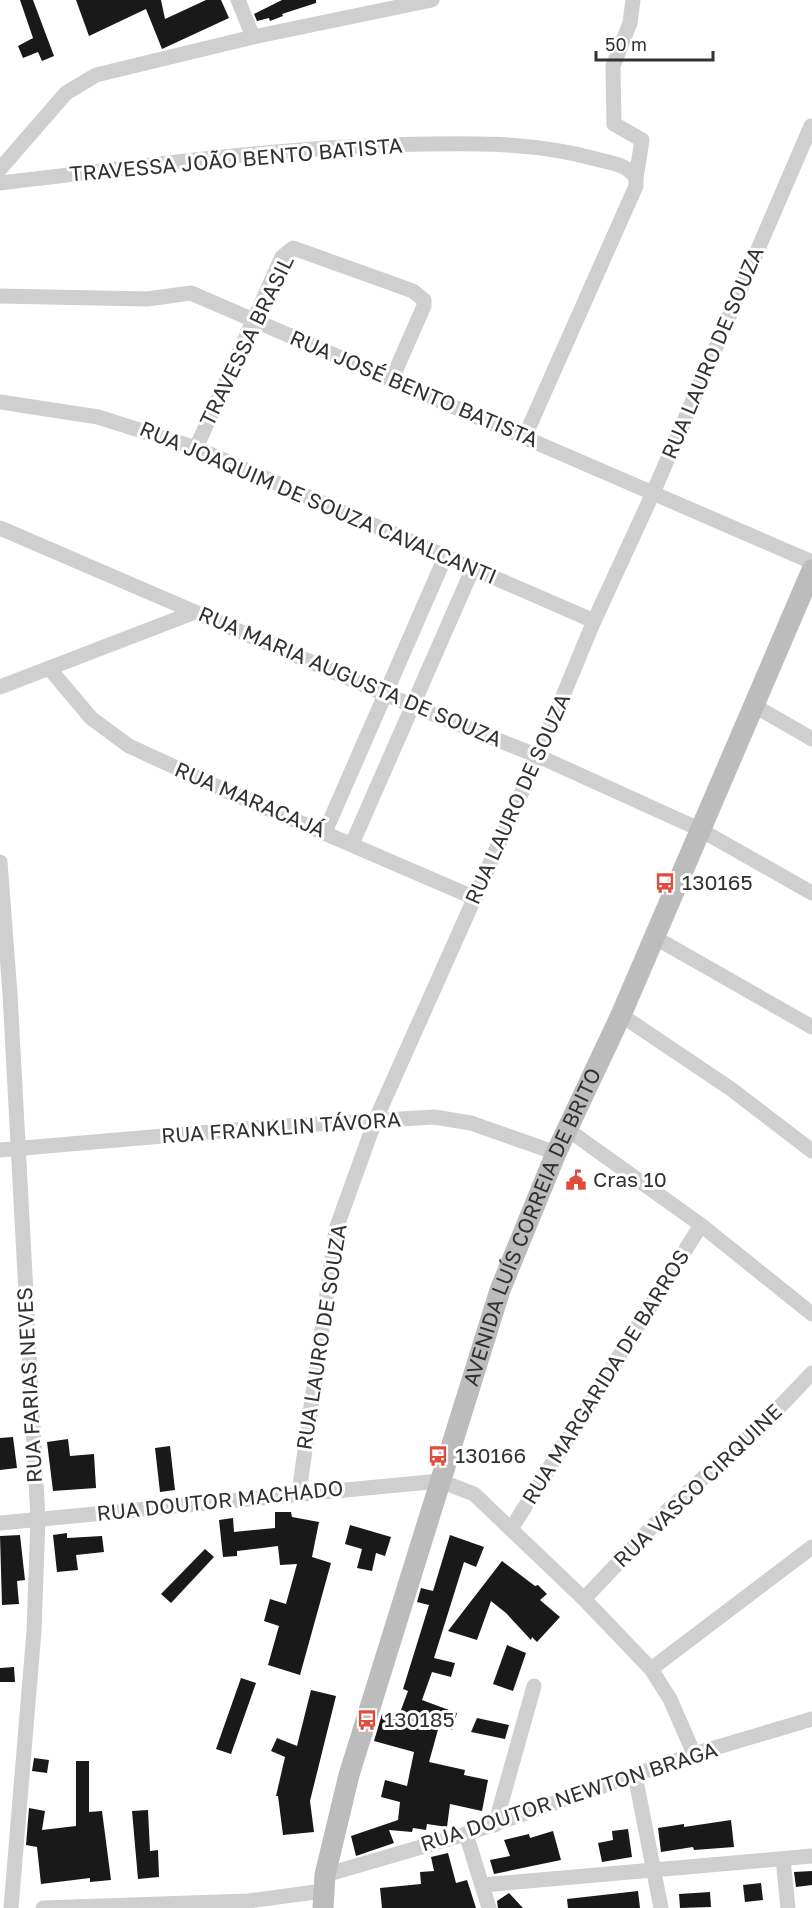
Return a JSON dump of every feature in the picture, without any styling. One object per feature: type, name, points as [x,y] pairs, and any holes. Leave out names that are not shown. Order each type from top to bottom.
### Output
[{"type":"main road","name":"AVENIDA LUÍS CORREIA DE BRITO","points":[[324,1891],[349,1775],[500,1290],[556,1154],[621,1015],[812,570]]},
{"type":"street","points":[[238,0],[253,37]]},
{"type":"street","points":[[0,169],[66,93],[82,81],[253,37],[432,0]]},
{"type":"street","points":[[525,436],[636,182],[642,140],[614,124],[612,73],[630,23],[633,0]]},
{"type":"street","name":"RUA LAURO DE SOUZA","points":[[299,1493],[336,1229],[375,1121],[538,756],[594,621],[811,126]]},
{"type":"street","name":"TRAVESSA JOÃO BENTO BATISTA","points":[[0,183],[322,148],[468,142],[512,144],[561,151],[624,166],[636,182]]},
{"type":"street","name":"TRAVESSA BRASIL","points":[[196,448],[282,257],[292,248],[413,291],[424,300],[424,306],[391,381]]},
{"type":"street","name":"RUA JOSÉ BENTO BATISTA","points":[[0,296],[147,299],[191,293],[812,562]]},
{"type":"street","name":"RUA JOAQUIM DE SOUZA CAVALCANTI","points":[[0,402],[99,417],[196,448],[594,621]]},
{"type":"street","name":"RUA MARIA AUGUSTA DE SOUZA","points":[[0,528],[413,706],[538,756],[699,829],[812,893]]},
{"type":"street","points":[[325,832],[446,555]]},
{"type":"street","points":[[352,844],[473,568]]},
{"type":"street","points":[[0,687],[195,612]]},
{"type":"street","name":"RUA MARACAJÁ","points":[[49,668],[91,718],[129,746],[229,792],[475,898]]},
{"type":"street","points":[[753,705],[812,739]]},
{"type":"street","name":"RUA FARIAS NEVES","points":[[0,862],[10,994],[38,1519],[34,1631],[11,1908]]},
{"type":"street","points":[[654,937],[812,1027]]},
{"type":"street","points":[[621,1015],[731,1089],[812,1151]]},
{"type":"street","name":"RUA FRANKLIN TÁVORA","points":[[0,1150],[267,1127],[434,1117],[453,1119],[556,1154]]},
{"type":"street","points":[[567,1129],[701,1225],[812,1314]]},
{"type":"street","name":"RUA MARGARIDA DE BARROS","points":[[511,1529],[701,1225]]},
{"type":"street","name":"RUA VASCO CIRQUINE","points":[[584,1599],[667,1511],[770,1418],[812,1373]]},
{"type":"street","points":[[440,1481],[474,1494],[584,1599],[651,1669],[670,1699],[694,1755]]},
{"type":"street","name":"RUA DOUTOR MACHADO","points":[[0,1523],[440,1481]]},
{"type":"street","points":[[651,1669],[812,1547]]},
{"type":"street","points":[[495,1825],[534,1686]]},
{"type":"street","name":"RUA DOUTOR NEWTON BRAGA","points":[[43,1908],[249,1904],[324,1891],[466,1834],[694,1755],[812,1719]]},
{"type":"street","points":[[635,1775],[652,1870],[662,1908]]},
{"type":"street","points":[[466,1834],[489,1908]]},
{"type":"street","points":[[483,1885],[812,1856]]},
{"type":"street","points":[[783,1859],[788,1908]]},
{"type":"building","points":[[20,0],[33,0],[54,56],[42,61],[38,52],[23,58],[18,46],[33,38]]},
{"type":"building","points":[[76,0],[161,0],[165,19],[206,0],[221,0],[229,18],[162,49],[146,9],[89,36]]},
{"type":"building","points":[[282,0],[316,0],[316,3],[282,14],[283,16],[270,21],[269,18],[257,21],[254,14]]},
{"type":"building","points":[[13,1437],[17,1468],[0,1470],[0,1438]]},
{"type":"building","points":[[68,1439],[70,1456],[94,1454],[96,1488],[53,1491],[47,1442]]},
{"type":"building","points":[[170,1446],[175,1490],[160,1492],[155,1448]]},
{"type":"building","points":[[275,1512],[291,1512],[292,1517],[319,1522],[312,1557],[331,1563],[300,1675],[268,1665],[279,1626],[264,1621],[270,1599],[286,1604],[297,1564],[280,1565],[278,1546],[237,1551],[237,1556],[223,1557],[219,1520],[233,1518],[234,1532],[275,1528]]},
{"type":"building","points":[[350,1525],[391,1537],[385,1556],[376,1553],[372,1571],[357,1568],[362,1549],[345,1544]]},
{"type":"building","points":[[67,1533],[67,1538],[102,1536],[104,1552],[76,1555],[78,1570],[57,1572],[53,1535]]},
{"type":"building","points":[[20,1535],[25,1580],[17,1581],[19,1604],[2,1605],[0,1536]]},
{"type":"building","points":[[450,1535],[484,1547],[476,1567],[464,1562],[434,1658],[455,1663],[451,1677],[432,1672],[422,1700],[457,1713],[452,1730],[439,1726],[429,1762],[465,1770],[464,1775],[488,1780],[482,1811],[450,1804],[447,1827],[427,1824],[426,1830],[413,1828],[412,1832],[389,1830],[394,1843],[356,1856],[351,1836],[398,1820],[400,1802],[381,1797],[385,1780],[407,1786],[414,1752],[374,1741],[382,1714],[398,1718],[408,1691],[403,1689],[429,1605],[417,1602],[421,1588],[433,1591]]},
{"type":"building","points":[[205,1549],[214,1557],[171,1603],[161,1594]]},
{"type":"building","points":[[502,1561],[535,1586],[538,1585],[547,1594],[540,1600],[560,1617],[537,1642],[532,1637],[531,1640],[506,1613],[491,1601],[477,1640],[448,1631]]},
{"type":"building","points":[[507,1645],[526,1653],[513,1691],[493,1684]]},
{"type":"building","points":[[14,1667],[15,1682],[0,1682],[0,1668]]},
{"type":"building","points":[[241,1678],[256,1683],[231,1754],[216,1749]]},
{"type":"building","points":[[311,1690],[336,1696],[310,1801],[314,1832],[283,1835],[278,1796],[276,1796],[285,1757],[271,1751],[277,1738],[297,1746]]},
{"type":"building","points":[[477,1718],[509,1725],[505,1739],[471,1732]]},
{"type":"building","points":[[34,1758],[49,1760],[47,1773],[32,1771]]},
{"type":"building","points":[[76,1761],[89,1761],[89,1812],[102,1811],[111,1880],[90,1882],[90,1878],[41,1884],[37,1847],[26,1845],[29,1808],[45,1811],[42,1830],[76,1826]]},
{"type":"building","points":[[148,1810],[150,1851],[158,1850],[159,1877],[138,1879],[132,1811]]},
{"type":"building","points":[[731,1820],[734,1847],[694,1850],[693,1847],[661,1852],[658,1828],[684,1824],[684,1827]]},
{"type":"building","points":[[628,1829],[632,1857],[602,1862],[598,1843],[613,1840],[612,1831]]},
{"type":"building","points":[[553,1831],[561,1860],[494,1874],[490,1860],[510,1856],[504,1840],[529,1834],[530,1838]]},
{"type":"building","points":[[448,1853],[456,1883],[467,1880],[476,1908],[382,1908],[380,1888],[421,1884],[420,1872],[434,1871],[431,1857]]},
{"type":"building","points":[[812,1871],[812,1885],[796,1887],[794,1872]]},
{"type":"building","points":[[761,1883],[763,1900],[745,1902],[743,1885]]},
{"type":"building","points":[[638,1891],[640,1908],[568,1908],[567,1899]]},
{"type":"building","points":[[710,1892],[711,1907],[680,1908],[679,1894]]},
{"type":"building","points":[[509,1893],[523,1908],[498,1908],[497,1901]]},
{"type":"place","name":"130165","points":[[665,883]]},
{"type":"place","name":"Cras 10","points":[[576,1180]]},
{"type":"place","name":"130166","points":[[438,1456]]},
{"type":"place","name":"130185","points":[[367,1720]]}]
